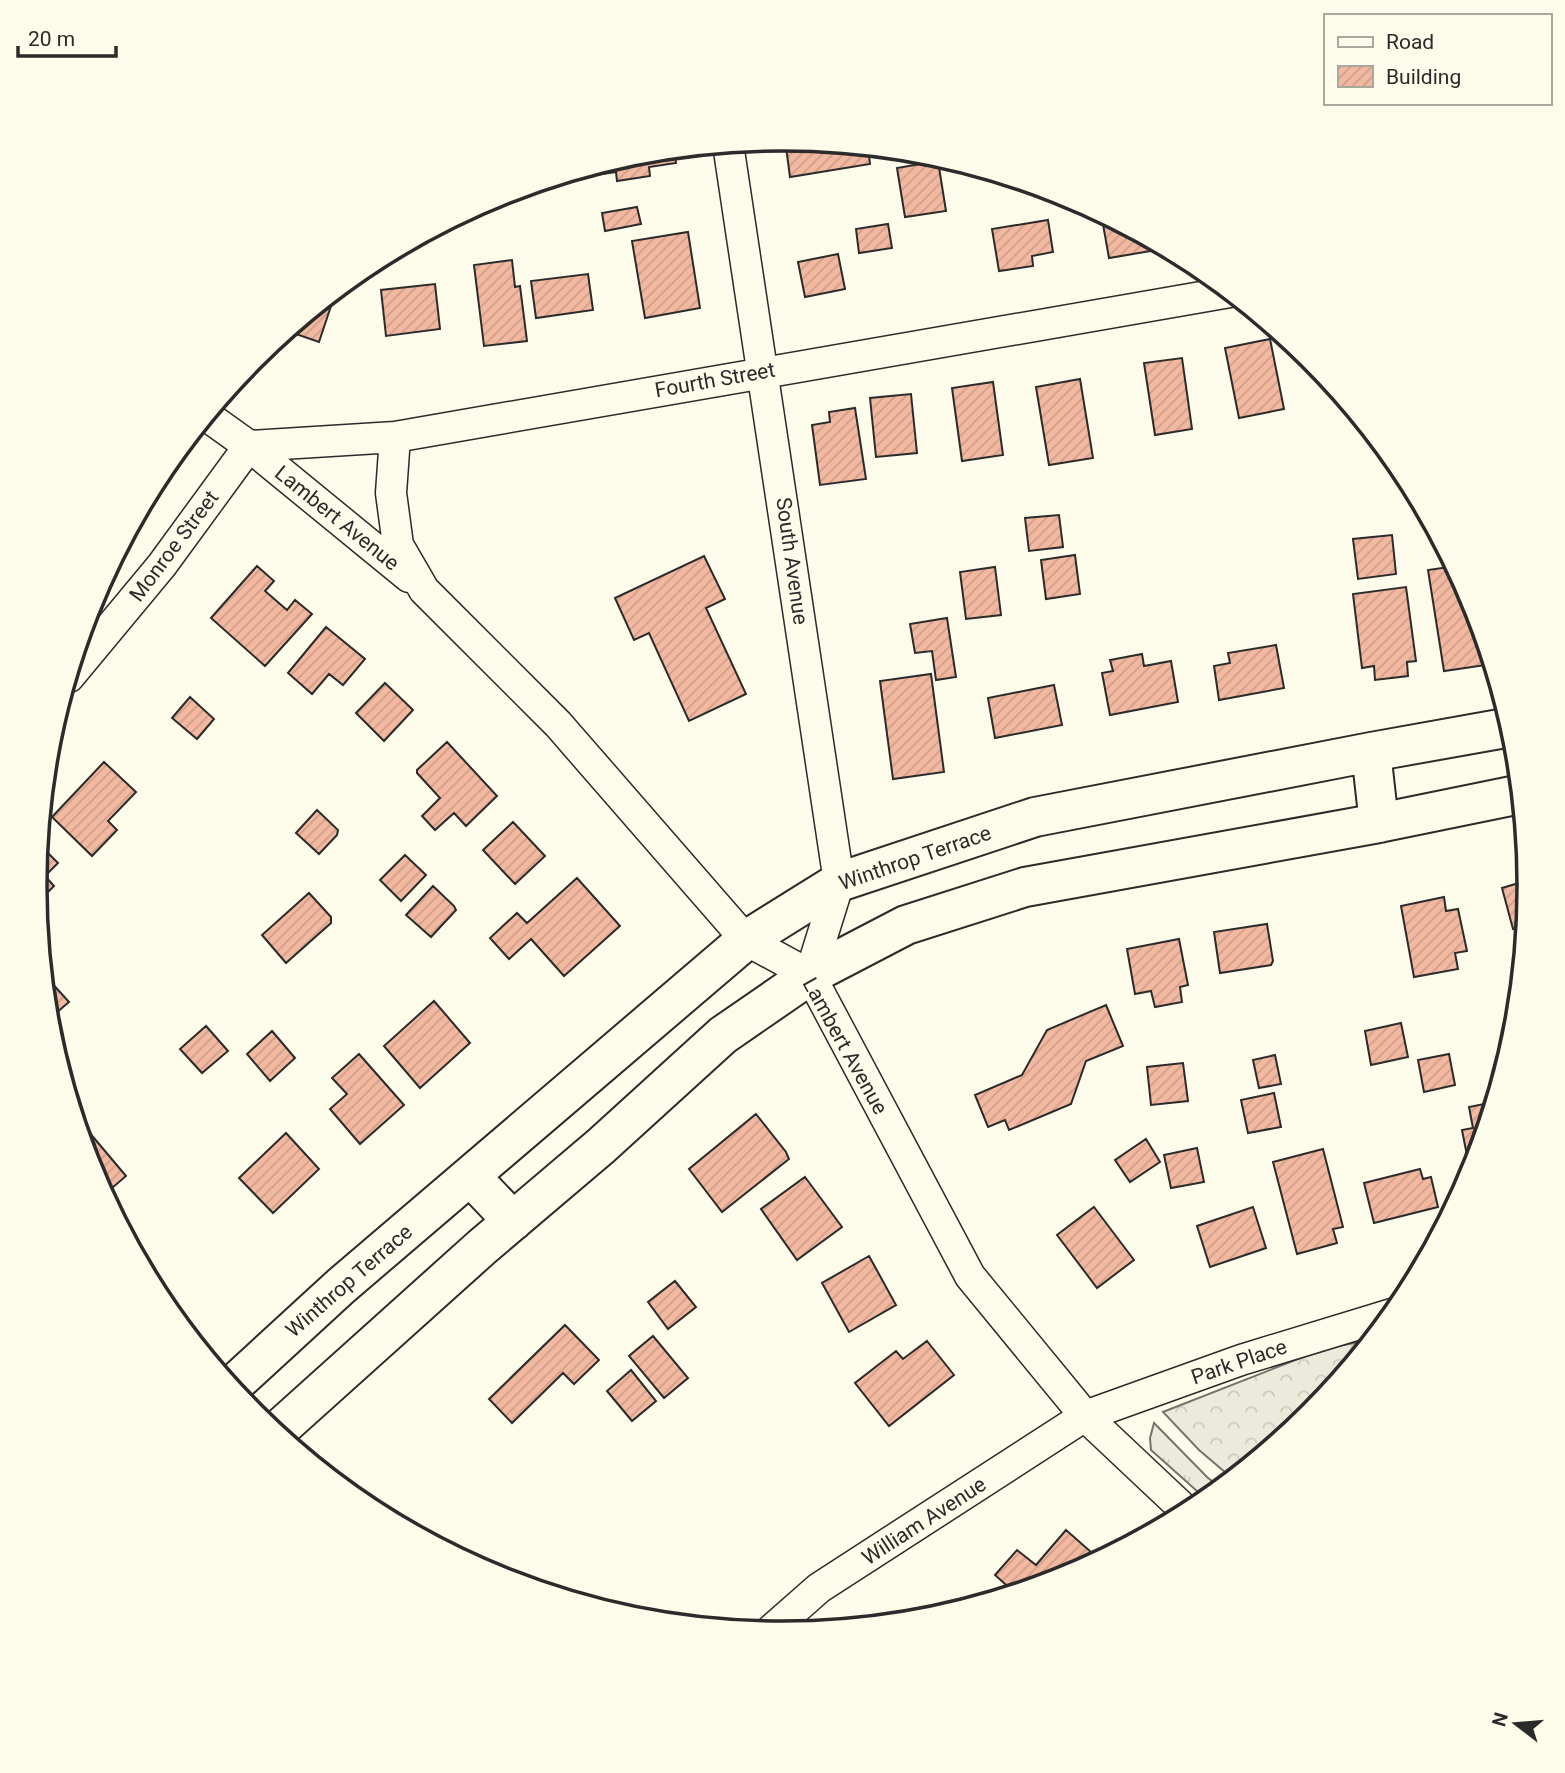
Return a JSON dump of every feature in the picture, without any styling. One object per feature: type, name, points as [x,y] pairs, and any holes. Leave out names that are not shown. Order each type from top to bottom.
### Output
[{"type":"street","name":"South Avenue","points":[[730,153],[839,882],[810,975]]},
{"type":"street","name":"Fourth Street","points":[[249,446],[395,437],[1218,294]]},
{"type":"street","points":[[214,421],[249,446]]},
{"type":"street","name":"Lambert Avenue","points":[[395,437],[391,493],[398,545],[425,590]]},
{"type":"street","name":"Lambert Avenue","points":[[249,446],[425,590],[558,724],[746,940],[810,975],[970,1276],[1085,1416],[1180,1505]]},
{"type":"street","name":"Monroe Street","points":[[83,660],[162,565],[249,446]]},
{"type":"street","name":"Winthrop Terrace","points":[[238,1380],[341,1286],[746,940],[839,882],[1035,817],[1501,729]]},
{"type":"street","points":[[1371,752],[1379,823]]},
{"type":"street","points":[[284,1425],[723,1035],[810,975],[906,925],[1025,887],[1379,823],[1512,796]]},
{"type":"street","points":[[470,1176],[513,1221]]},
{"type":"street","name":"Park Place","points":[[1085,1416],[1241,1360],[1377,1318]]},
{"type":"street","name":"William Avenue","points":[[781,1622],[819,1588],[1085,1416]]},
{"type":"green space","points":[[1359,1342],[1302,1406],[1226,1473],[1199,1450],[1163,1412],[1326,1348]]},
{"type":"green space","points":[[1154,1423],[1213,1482],[1199,1493],[1151,1450],[1150,1438]]},
{"type":"building","points":[[787,151],[869,157],[870,164],[790,177]]},
{"type":"building","points":[[675,160],[676,163],[649,167],[650,176],[617,181],[616,172],[598,175]]},
{"type":"building","points":[[920,164],[939,168],[946,211],[905,217],[897,168]]},
{"type":"building","points":[[637,207],[641,224],[605,231],[602,213]]},
{"type":"building","points":[[1048,220],[1053,252],[1032,256],[1033,266],[999,271],[992,229]]},
{"type":"building","points":[[888,224],[892,248],[859,253],[856,229]]},
{"type":"building","points":[[1103,225],[1151,251],[1151,251],[1109,258]]},
{"type":"building","points":[[688,232],[700,308],[645,318],[632,241]]},
{"type":"building","points":[[838,254],[845,289],[805,297],[798,262]]},
{"type":"building","points":[[512,260],[515,287],[520,286],[527,341],[484,346],[474,265]]},
{"type":"building","points":[[588,274],[593,310],[536,318],[531,281]]},
{"type":"building","points":[[435,284],[440,329],[386,336],[381,290]]},
{"type":"building","points":[[331,306],[319,342],[297,335]]},
{"type":"building","points":[[1270,339],[1284,409],[1239,418],[1225,348]]},
{"type":"building","points":[[1182,358],[1192,429],[1155,435],[1144,363]]},
{"type":"building","points":[[1080,379],[1093,458],[1049,465],[1036,387]]},
{"type":"building","points":[[993,382],[1003,455],[962,461],[952,388]]},
{"type":"building","points":[[911,394],[917,453],[876,457],[870,398]]},
{"type":"building","points":[[855,408],[866,479],[820,485],[812,425],[830,422],[829,412]]},
{"type":"building","points":[[1059,515],[1063,547],[1029,551],[1025,518]]},
{"type":"building","points":[[1392,535],[1396,574],[1358,579],[1353,539]]},
{"type":"building","points":[[1075,555],[1080,594],[1046,599],[1041,560]]},
{"type":"building","points":[[704,556],[725,599],[706,608],[746,694],[689,721],[649,633],[634,640],[615,598]]},
{"type":"building","points":[[257,566],[274,581],[265,591],[287,610],[295,600],[312,614],[265,666],[211,618]]},
{"type":"building","points":[[995,567],[1001,615],[966,619],[960,572]]},
{"type":"building","points":[[1445,567],[1484,665],[1444,671],[1428,570]]},
{"type":"building","points":[[1406,587],[1416,661],[1407,662],[1408,676],[1375,680],[1374,666],[1362,668],[1353,594]]},
{"type":"building","points":[[947,618],[956,677],[936,680],[932,651],[915,653],[910,624]]},
{"type":"building","points":[[326,627],[365,659],[343,685],[329,674],[312,694],[288,673]]},
{"type":"building","points":[[1276,645],[1284,688],[1219,700],[1214,666],[1230,663],[1228,653]]},
{"type":"building","points":[[1142,654],[1144,666],[1171,661],[1178,702],[1110,715],[1102,673],[1113,671],[1110,660]]},
{"type":"building","points":[[931,674],[944,772],[893,779],[880,681]]},
{"type":"building","points":[[385,683],[413,710],[384,741],[356,713]]},
{"type":"building","points":[[1054,685],[1062,725],[995,738],[988,698]]},
{"type":"building","points":[[190,697],[214,719],[197,739],[172,718]]},
{"type":"building","points":[[447,742],[497,796],[466,826],[454,813],[435,830],[422,816],[440,798],[417,770]]},
{"type":"building","points":[[104,762],[136,792],[108,821],[117,830],[92,856],[52,817]]},
{"type":"building","points":[[317,810],[338,830],[337,835],[319,854],[296,833]]},
{"type":"building","points":[[513,822],[545,856],[515,884],[483,850]]},
{"type":"building","points":[[48,853],[58,863],[48,873]]},
{"type":"building","points":[[405,855],[426,875],[401,901],[380,880]]},
{"type":"building","points":[[577,878],[620,926],[564,976],[531,939],[509,959],[490,938],[517,913],[527,923]]},
{"type":"building","points":[[47,879],[54,886],[47,893]]},
{"type":"building","points":[[1518,883],[1516,928],[1513,929],[1502,888]]},
{"type":"building","points":[[433,886],[456,910],[431,937],[406,915]]},
{"type":"building","points":[[309,893],[331,917],[331,923],[286,963],[262,935]]},
{"type":"building","points":[[1444,897],[1446,911],[1458,909],[1467,951],[1455,953],[1458,969],[1414,977],[1401,906]]},
{"type":"building","points":[[1267,924],[1273,961],[1271,965],[1220,973],[1214,932]]},
{"type":"building","points":[[1179,939],[1188,985],[1180,987],[1182,1002],[1155,1007],[1151,991],[1135,994],[1127,949]]},
{"type":"building","points":[[55,986],[69,1002],[58,1011]]},
{"type":"building","points":[[434,1001],[470,1043],[420,1088],[384,1046]]},
{"type":"building","points":[[1106,1005],[1123,1046],[1086,1061],[1071,1104],[1009,1130],[1005,1120],[988,1127],[975,1095],[1022,1075],[1047,1030]]},
{"type":"building","points":[[1401,1023],[1408,1057],[1371,1065],[1365,1031]]},
{"type":"building","points":[[206,1026],[228,1051],[202,1073],[180,1049]]},
{"type":"building","points":[[272,1031],[295,1058],[270,1081],[247,1054]]},
{"type":"building","points":[[359,1054],[404,1105],[360,1144],[330,1109],[347,1094],[332,1078]]},
{"type":"building","points":[[1449,1054],[1455,1085],[1424,1092],[1418,1060]]},
{"type":"building","points":[[1275,1055],[1281,1084],[1259,1088],[1253,1060]]},
{"type":"building","points":[[1183,1063],[1188,1101],[1151,1105],[1147,1067]]},
{"type":"building","points":[[1274,1093],[1281,1127],[1248,1133],[1241,1100]]},
{"type":"building","points":[[1485,1104],[1467,1155],[1462,1130],[1473,1128],[1469,1107]]},
{"type":"building","points":[[756,1114],[789,1159],[722,1212],[689,1169]]},
{"type":"building","points":[[90,1133],[126,1176],[112,1188]]},
{"type":"building","points":[[286,1133],[319,1169],[273,1213],[239,1178]]},
{"type":"building","points":[[1146,1139],[1160,1162],[1130,1182],[1115,1160]]},
{"type":"building","points":[[1197,1148],[1204,1182],[1171,1188],[1164,1155]]},
{"type":"building","points":[[1323,1149],[1343,1227],[1333,1229],[1337,1243],[1297,1254],[1273,1162]]},
{"type":"building","points":[[1420,1169],[1423,1179],[1431,1177],[1438,1207],[1374,1223],[1364,1183]]},
{"type":"building","points":[[805,1177],[842,1227],[797,1260],[761,1209]]},
{"type":"building","points":[[1094,1207],[1134,1260],[1097,1288],[1057,1235]]},
{"type":"building","points":[[1253,1207],[1266,1248],[1210,1267],[1197,1226]]},
{"type":"building","points":[[869,1256],[896,1305],[849,1332],[822,1283]]},
{"type":"building","points":[[675,1281],[696,1307],[668,1329],[648,1302]]},
{"type":"building","points":[[565,1325],[599,1360],[574,1384],[563,1373],[512,1423],[489,1399]]},
{"type":"building","points":[[653,1336],[688,1378],[664,1398],[629,1356]]},
{"type":"building","points":[[927,1341],[954,1375],[889,1426],[855,1383],[896,1351],[903,1359]]},
{"type":"building","points":[[631,1370],[656,1401],[632,1421],[607,1391]]},
{"type":"building","points":[[1066,1530],[1091,1552],[1064,1566],[1008,1586],[995,1575],[1017,1550],[1036,1565]]}]
